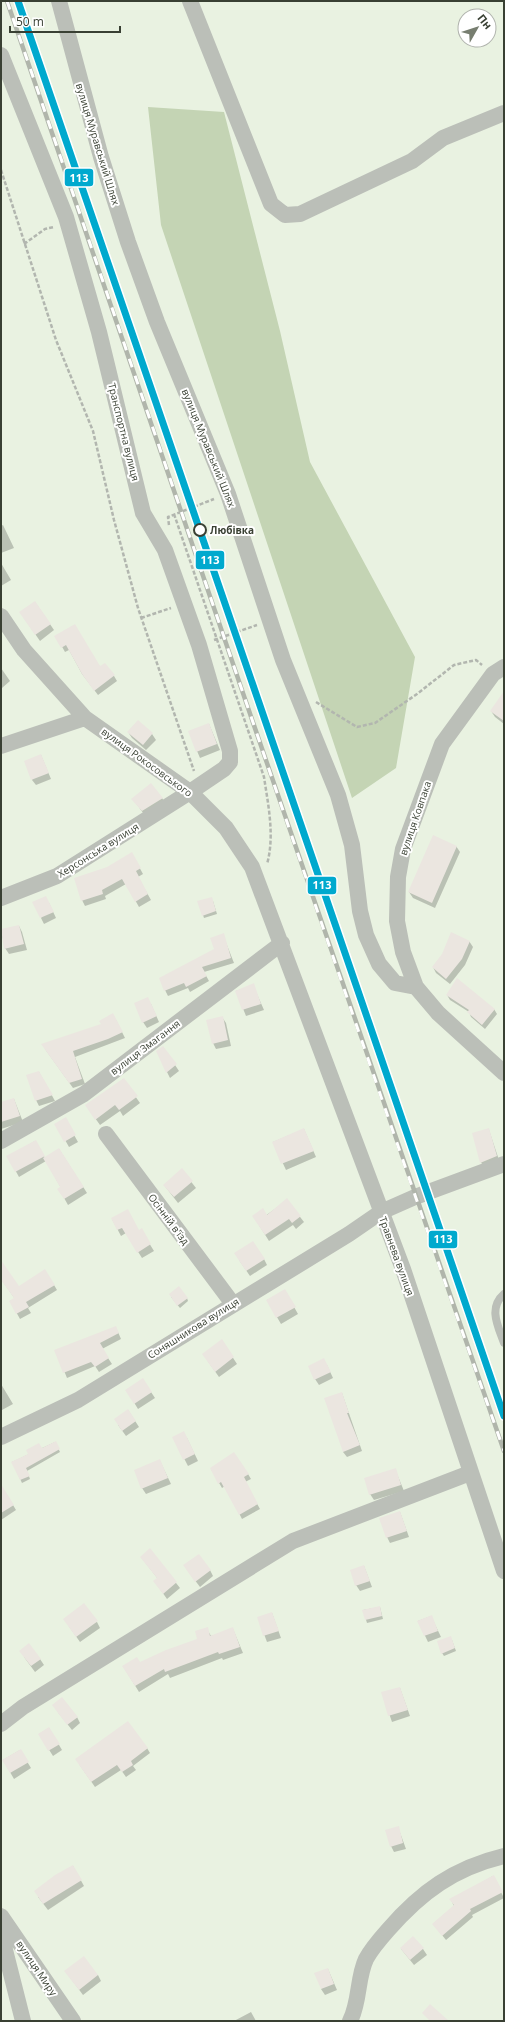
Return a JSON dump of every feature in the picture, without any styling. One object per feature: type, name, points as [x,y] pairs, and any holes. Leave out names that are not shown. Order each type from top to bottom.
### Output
[{"type":"street","name":"вулиця Муравський Шлях","points":[[59,1],[101,157],[128,242],[157,322],[228,494],[283,660],[338,794],[352,845],[360,911],[366,935],[379,964],[395,983],[416,987]]},
{"type":"street","points":[[190,1],[271,204],[284,215],[300,214],[412,161],[443,138],[504,113]]},
{"type":"street","name":"Транспортна вулиця","points":[[1,55],[68,224],[99,332],[143,513],[165,550],[198,645],[230,751],[230,762],[224,769],[195,789]]},
{"type":"street","name":"вулиця Рокосовського","points":[[1,616],[24,650],[85,718],[195,789],[226,828],[252,867],[282,943]]},
{"type":"street","name":"вулиця Ковпака","points":[[500,674],[442,744],[403,848],[398,877],[397,921],[403,952],[416,987],[438,1013],[504,1073]]},
{"type":"street","points":[[1,746],[85,718]]},
{"type":"street","name":"Херсонська вулиця","points":[[1,898],[57,876],[195,789]]},
{"type":"street","name":"вулиця Змагання","points":[[1,1142],[84,1094],[282,943]]},
{"type":"street","name":"Травнева вулиця","points":[[282,943],[403,1269],[504,1571]]},
{"type":"street","name":"Осінній в'їзд","points":[[106,1134],[233,1304]]},
{"type":"street","name":"Соняшникова вулиця","points":[[1,1437],[78,1400],[350,1234],[381,1212],[415,1197],[504,1164]]},
{"type":"street","points":[[1,1724],[24,1707],[293,1542],[470,1473]]},
{"type":"street","points":[[350,2021],[366,1960],[375,1945],[398,1918],[415,1901],[459,1871],[484,1861],[504,1856]]},
{"type":"street","name":"вулиця Миру","points":[[1,1916],[72,2021]]},
{"type":"street","points":[[1,1924],[4,1950],[23,2021]]},
{"type":"lane","points":[[504,1294],[495,1305],[494,1314],[504,1343]]},
{"type":"path","points":[[1,170],[56,340],[93,431],[114,520],[141,618],[195,789]]},
{"type":"path","points":[[24,244],[45,229],[68,224]]},
{"type":"path","points":[[228,494],[174,514],[264,777],[270,816],[270,854],[260,888]]},
{"type":"path","points":[[141,618],[183,603]]},
{"type":"path","points":[[198,645],[271,620]]},
{"type":"path","points":[[295,690],[357,727],[375,723],[417,694],[454,665],[476,660],[500,674]]},
{"type":"green space","points":[[148,107],[224,112],[280,331],[310,462],[415,657],[396,768],[352,798],[161,225]]},
{"type":"building","points":[[35,601],[51,624],[35,635],[19,612]]},
{"type":"building","points":[[75,624],[100,666],[105,663],[115,675],[94,691],[82,674],[66,645],[61,648],[54,636]]},
{"type":"building","points":[[504,691],[504,721],[490,711]]},
{"type":"building","points":[[138,720],[153,733],[143,745],[127,732]]},
{"type":"building","points":[[209,723],[217,744],[196,752],[188,731]]},
{"type":"building","points":[[41,754],[49,773],[31,780],[24,761]]},
{"type":"building","points":[[151,783],[163,798],[142,811],[131,799]]},
{"type":"building","points":[[433,835],[457,846],[432,903],[408,892]]},
{"type":"building","points":[[132,852],[141,868],[136,871],[148,894],[135,902],[122,879],[102,890],[103,894],[81,901],[74,878],[107,867]]},
{"type":"building","points":[[46,896],[54,912],[40,918],[32,902]]},
{"type":"building","points":[[212,897],[216,911],[202,916],[197,901]]},
{"type":"building","points":[[19,925],[24,944],[4,949],[1,929]]},
{"type":"building","points":[[451,932],[470,941],[462,959],[446,979],[432,967],[442,954]]},
{"type":"building","points":[[224,933],[231,958],[202,967],[207,976],[186,987],[184,983],[164,991],[159,978],[214,949],[210,938]]},
{"type":"building","points":[[457,978],[495,1009],[482,1025],[467,1012],[469,1010],[446,995]]},
{"type":"building","points":[[254,983],[261,1004],[242,1010],[235,991]]},
{"type":"building","points":[[148,997],[157,1016],[142,1023],[134,1003]]},
{"type":"building","points":[[113,1013],[123,1032],[108,1039],[73,1051],[82,1079],[69,1083],[41,1044],[101,1024],[99,1021]]},
{"type":"building","points":[[223,1016],[228,1040],[212,1044],[206,1020]]},
{"type":"building","points":[[163,1046],[177,1064],[166,1073],[156,1051]]},
{"type":"building","points":[[39,1071],[53,1095],[35,1101],[26,1075]]},
{"type":"building","points":[[124,1078],[138,1096],[119,1110],[115,1105],[95,1120],[85,1105]]},
{"type":"building","points":[[14,1098],[20,1116],[1,1122],[1,1102]]},
{"type":"building","points":[[66,1117],[76,1135],[64,1142],[54,1124]]},
{"type":"building","points":[[304,1128],[314,1151],[281,1164],[272,1142]]},
{"type":"building","points":[[489,1128],[497,1156],[480,1163],[472,1133]]},
{"type":"building","points":[[36,1140],[45,1156],[15,1172],[6,1156]]},
{"type":"building","points":[[59,1148],[84,1187],[64,1199],[57,1189],[60,1187],[43,1158]]},
{"type":"building","points":[[182,1168],[193,1181],[174,1197],[163,1185]]},
{"type":"building","points":[[287,1198],[301,1216],[292,1223],[289,1219],[265,1235],[252,1216],[263,1208],[267,1215]]},
{"type":"building","points":[[128,1209],[139,1230],[142,1228],[151,1244],[137,1253],[122,1228],[117,1230],[111,1218]]},
{"type":"building","points":[[253,1241],[265,1259],[246,1271],[234,1253]]},
{"type":"building","points":[[1,1260],[19,1286],[45,1269],[55,1285],[26,1302],[29,1307],[16,1314],[9,1301],[14,1298],[1,1280]]},
{"type":"building","points":[[179,1286],[188,1298],[177,1306],[169,1294]]},
{"type":"building","points":[[285,1289],[296,1307],[276,1318],[266,1300]]},
{"type":"building","points":[[116,1326],[119,1333],[100,1343],[109,1358],[95,1367],[91,1362],[63,1373],[54,1350]]},
{"type":"building","points":[[222,1339],[234,1357],[215,1372],[202,1354]]},
{"type":"building","points":[[324,1358],[331,1372],[314,1380],[308,1366]]},
{"type":"building","points":[[143,1378],[152,1392],[134,1404],[125,1390]]},
{"type":"building","points":[[342,1392],[349,1413],[347,1413],[360,1445],[343,1452],[324,1398]]},
{"type":"building","points":[[128,1409],[136,1421],[122,1431],[114,1419]]},
{"type":"building","points":[[184,1431],[195,1454],[183,1460],[172,1437]]},
{"type":"building","points":[[56,1441],[60,1449],[26,1468],[30,1476],[20,1480],[11,1462],[28,1454],[26,1450],[39,1443],[42,1448]]},
{"type":"building","points":[[234,1452],[249,1474],[244,1477],[258,1504],[239,1515],[221,1482],[218,1484],[210,1468]]},
{"type":"building","points":[[160,1459],[168,1478],[141,1489],[134,1470]]},
{"type":"building","points":[[396,1468],[401,1485],[369,1495],[364,1478]]},
{"type":"building","points":[[1,1484],[14,1505],[1,1513]]},
{"type":"building","points":[[400,1511],[407,1531],[386,1538],[379,1518]]},
{"type":"building","points":[[150,1548],[177,1582],[163,1594],[153,1581],[157,1578],[140,1557]]},
{"type":"building","points":[[199,1554],[211,1570],[195,1582],[183,1565]]},
{"type":"building","points":[[364,1565],[370,1581],[355,1586],[350,1570]]},
{"type":"building","points":[[84,1603],[98,1621],[76,1637],[63,1619]]},
{"type":"building","points":[[380,1606],[382,1616],[365,1620],[362,1610]]},
{"type":"building","points":[[272,1612],[279,1631],[263,1636],[257,1617]]},
{"type":"building","points":[[432,1615],[438,1631],[424,1636],[417,1621]]},
{"type":"building","points":[[208,1627],[210,1636],[233,1627],[240,1647],[219,1654],[218,1652],[165,1672],[164,1669],[135,1686],[122,1666],[137,1657],[140,1662],[166,1650],[197,1639],[195,1631]]},
{"type":"building","points":[[451,1636],[455,1648],[441,1654],[437,1641]]},
{"type":"building","points":[[29,1643],[41,1659],[31,1666],[19,1651]]},
{"type":"building","points":[[400,1687],[408,1710],[388,1716],[381,1692]]},
{"type":"building","points":[[62,1697],[78,1717],[67,1725],[52,1705]]},
{"type":"building","points":[[128,1721],[148,1748],[131,1761],[133,1765],[122,1772],[117,1765],[91,1782],[75,1759]]},
{"type":"building","points":[[49,1727],[60,1744],[48,1751],[38,1734]]},
{"type":"building","points":[[21,1749],[29,1762],[10,1773],[2,1760]]},
{"type":"building","points":[[399,1826],[403,1843],[390,1847],[385,1830]]},
{"type":"building","points":[[73,1865],[82,1880],[43,1904],[34,1891],[55,1875]]},
{"type":"building","points":[[494,1875],[503,1892],[470,1909],[471,1911],[442,1936],[432,1924],[454,1905],[449,1899]]},
{"type":"building","points":[[413,1936],[424,1948],[410,1960],[400,1948]]},
{"type":"building","points":[[84,1956],[98,1975],[79,1990],[64,1971]]},
{"type":"building","points":[[328,1968],[334,1984],[321,1989],[314,1973]]},
{"type":"building","points":[[430,2004],[449,2021],[430,2021],[422,2013]]},
{"type":"railway","points":[[7,1],[316,908],[504,1451]]},
{"type":"transit line","name":"113","points":[[18,1],[504,1416]]},
{"type":"place","name":"Любівка","points":[[200,530]]}]
